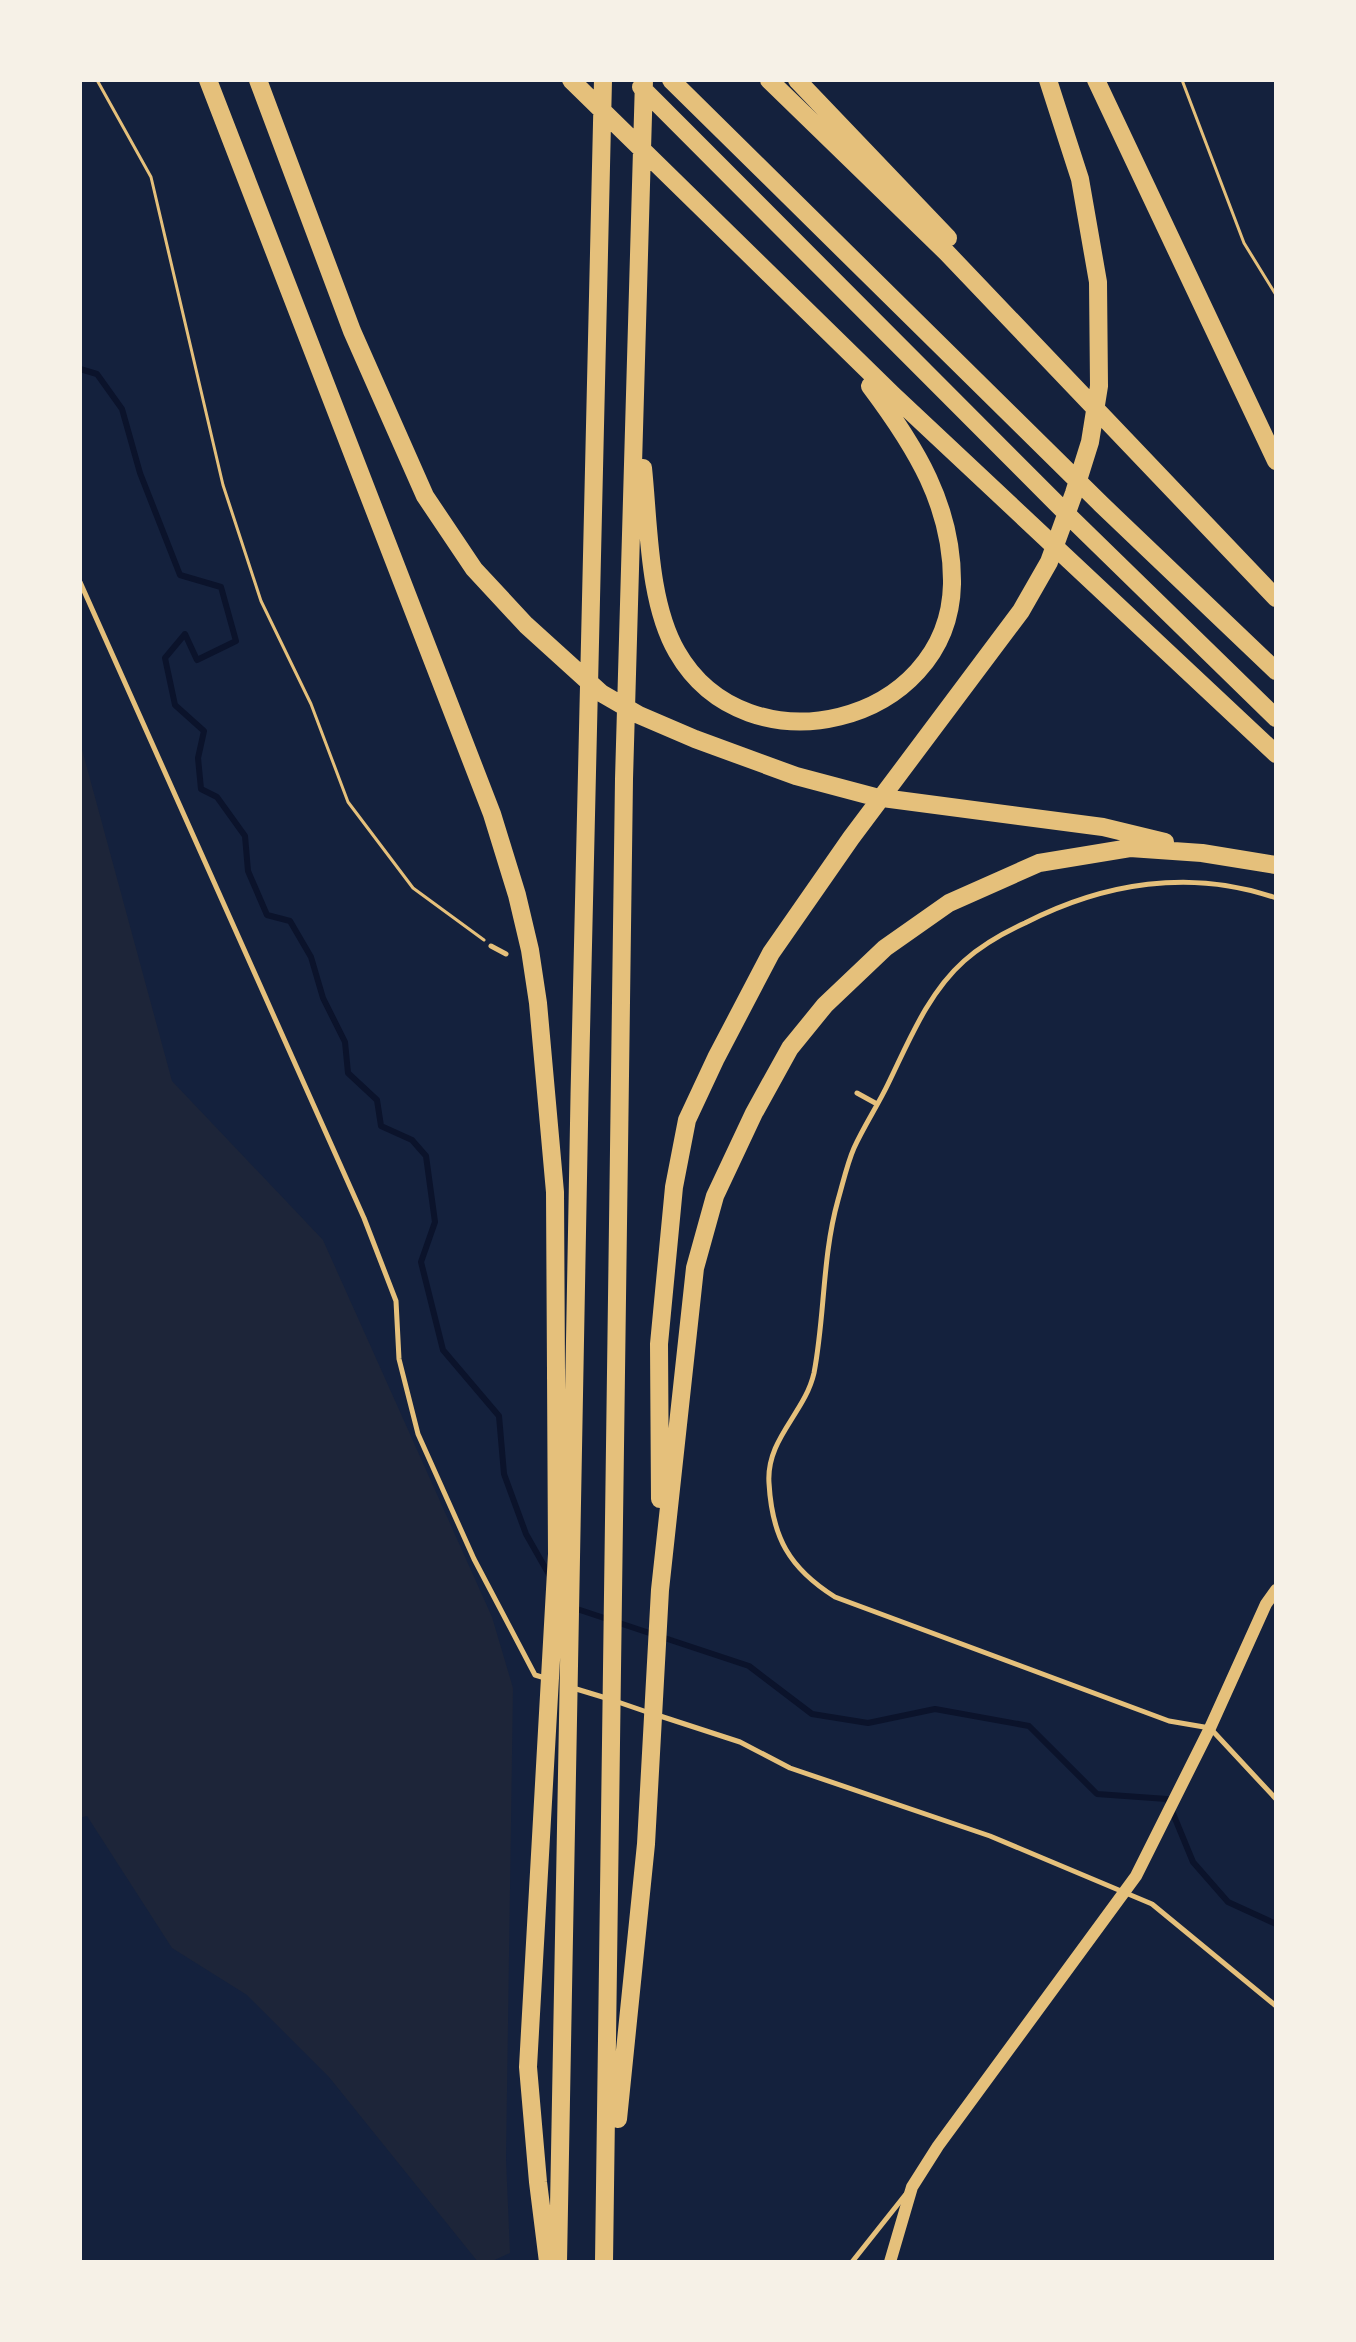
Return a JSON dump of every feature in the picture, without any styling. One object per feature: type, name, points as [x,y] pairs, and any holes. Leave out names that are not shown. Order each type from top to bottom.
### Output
[{"type":"highway","points":[[208,80],[492,814],[517,895],[538,1003],[555,1192],[557,1554],[528,2067],[548,2262]]},
{"type":"highway","points":[[258,80],[352,331],[425,496],[474,569],[526,625],[601,693],[639,715],[695,739],[796,776],[875,797],[1103,827],[1276,865]]},
{"type":"highway","points":[[571,80],[835,339],[1276,754]]},
{"type":"highway","points":[[558,2262],[573,1354],[603,80]]},
{"type":"highway","points":[[633,80],[1276,718]]},
{"type":"highway","points":[[607,2262],[624,779],[644,80]]},
{"type":"highway","points":[[671,80],[1101,504],[1276,671]]},
{"type":"highway","points":[[769,80],[947,253],[1276,598]]},
{"type":"highway","points":[[797,80],[1011,303],[1276,587]]},
{"type":"highway","points":[[660,1590],[659,1344],[674,1187],[687,1120],[771,953],[851,838],[1021,611],[1049,562],[1090,442],[1099,386],[1098,282],[1080,179],[1048,80]]},
{"type":"highway","points":[[1096,80],[1276,461]]},
{"type":"highway","points":[[636,390],[654,576],[660,609],[677,652],[704,686],[718,698],[741,710],[787,722],[815,722],[846,715],[875,704],[899,689],[916,673],[941,632],[952,586],[945,526],[935,490],[908,437],[835,339]]},
{"type":"highway","points":[[607,2262],[620,2077],[646,1844],[660,1590],[695,1268],[715,1196],[754,1113],[790,1048],[825,1005],[885,948],[949,903],[1039,863],[1130,848],[1229,857]]},
{"type":"street","points":[[890,2262],[912,2187],[947,2133],[1136,1876],[1202,1746],[1266,1604],[1276,1590]]},
{"type":"lane","points":[[80,582],[364,1218],[396,1301],[399,1359],[418,1434],[474,1559],[535,1675],[740,1742],[790,1768],[990,1836],[1152,1904],[1276,2006]]},
{"type":"lane","points":[[1276,898],[1224,885],[1182,881],[1133,884],[1041,914],[996,937],[963,962],[937,993],[915,1028],[854,1149],[837,1204],[825,1266],[814,1373],[807,1397],[774,1448],[768,1479],[772,1513],[794,1565],[835,1597],[1169,1721],[1210,1728],[1276,1799]]},
{"type":"lane","points":[[491,946],[506,954]]},
{"type":"lane","points":[[857,1093],[877,1104]]},
{"type":"lane","points":[[852,2262],[912,2187]]},
{"type":"path","points":[[97,80],[151,177],[223,485],[261,601],[311,704],[348,802],[413,888],[491,946]]},
{"type":"path","points":[[1182,80],[1244,243],[1276,295]]},
{"type":"shaded area","points":[[80,742],[172,1081],[323,1240],[492,1617],[513,1688],[506,2159],[510,2253],[490,2262],[478,2262],[329,2077],[247,1995],[172,1948],[87,1816],[80,1818]]},
{"type":"waterway","points":[[80,369],[97,374],[122,409],[140,473],[180,575],[221,587],[236,641],[197,660],[185,634],[165,658],[175,705],[204,731],[198,758],[201,789],[217,797],[245,836],[248,871],[267,915],[290,921],[311,957],[323,998],[345,1042],[348,1073],[377,1100],[381,1126],[412,1140],[426,1156],[435,1222],[421,1262],[443,1350],[499,1416],[504,1474],[526,1534],[551,1578]]},
{"type":"waterway","points":[[574,1608],[749,1666],[812,1714],[868,1723],[935,1709],[1029,1726],[1097,1794],[1167,1799],[1193,1862],[1228,1902],[1276,1924]]}]
